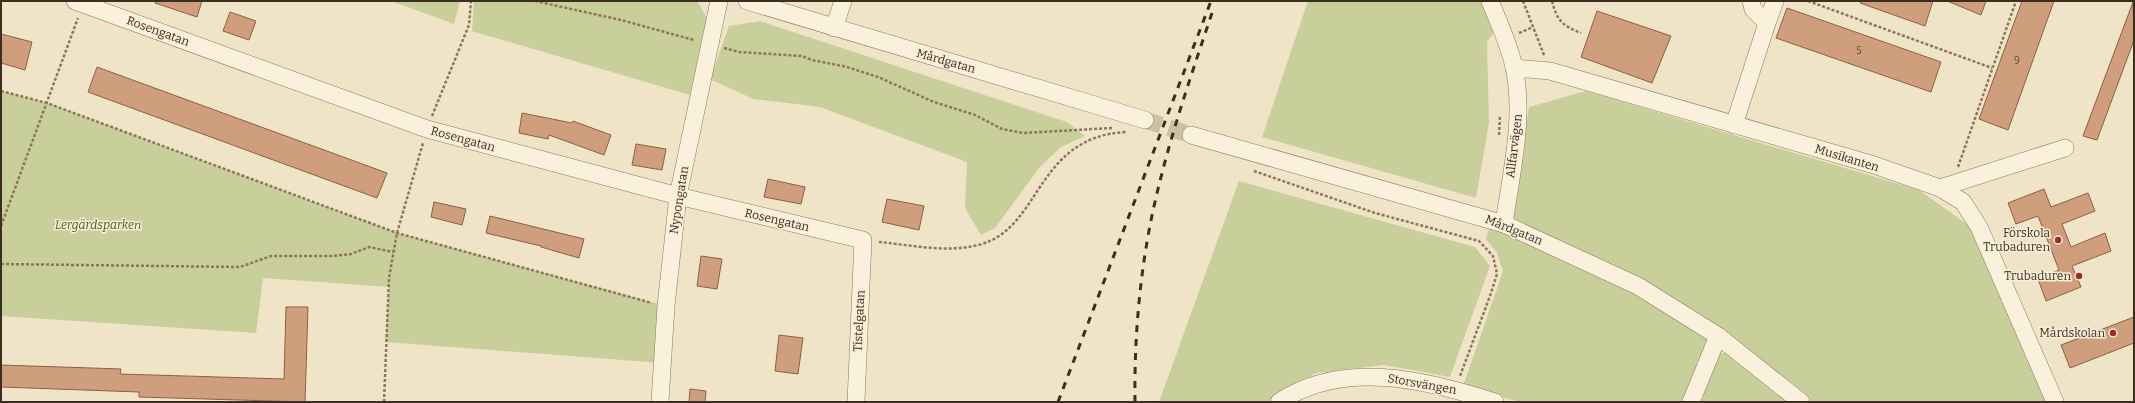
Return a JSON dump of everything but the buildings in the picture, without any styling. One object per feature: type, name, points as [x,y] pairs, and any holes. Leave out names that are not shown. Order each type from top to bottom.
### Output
[{"type":"street","name":"Nypongatan","points":[[660,402],[666,306],[678,196],[719,1]]},
{"type":"street","name":"Mårdgatan","points":[[747,1],[1145,120]]},
{"type":"street","points":[[834,28],[843,1]]},
{"type":"street","name":"Allfarvägen","points":[[1490,1],[1506,39],[1514,68],[1519,116],[1504,224]]},
{"type":"street","points":[[1751,1],[1753,9],[1767,23]]},
{"type":"street","points":[[1734,125],[1767,23],[1776,1]]},
{"type":"street","name":"Rosengatan","points":[[79,3],[427,129],[678,196],[863,240]]},
{"type":"street","name":"Musikanten","points":[[1514,68],[1550,71],[1946,186],[1963,202],[1979,227],[2056,402]]},
{"type":"street","name":"Mårdgatan","points":[[1191,135],[1504,224],[1638,286],[1718,336],[1801,402]]},
{"type":"street","points":[[1946,186],[2065,148]]},
{"type":"street","name":"Tistelgatan","points":[[856,402],[863,240]]},
{"type":"street","points":[[1690,402],[1718,336]]},
{"type":"street","name":"Storsvängen","points":[[1279,402],[1290,395],[1322,382],[1383,376],[1454,389],[1495,402]]},
{"type":"path","points":[[384,402],[389,278],[397,233],[427,129],[469,25],[471,1]]},
{"type":"path","points":[[535,1],[621,20],[739,52],[802,56],[812,60],[847,67],[878,77],[934,102],[974,115],[1002,129],[1023,133],[1117,127]]},
{"type":"path","points":[[1523,1],[1550,71]]},
{"type":"path","points":[[1552,1],[1555,13],[1565,26],[1581,34]]},
{"type":"path","points":[[1808,1],[1992,68]]},
{"type":"path","points":[[1946,186],[1992,68],[2016,1]]},
{"type":"path","points":[[1,226],[47,103],[79,3]]},
{"type":"path","points":[[1506,39],[1533,27]]},
{"type":"path","points":[[1,90],[47,103],[397,233],[666,306]]},
{"type":"path","points":[[1499,140],[1500,112]]},
{"type":"path","points":[[863,240],[950,249],[979,245],[1002,236],[1014,223],[1053,168],[1070,151],[1093,138],[1114,132],[1128,132]]},
{"type":"path","points":[[1252,170],[1375,213],[1479,241],[1493,256],[1497,274],[1474,342],[1454,389]]},
{"type":"path","points":[[1479,241],[1487,219]]},
{"type":"path","points":[[1,264],[240,267],[271,256],[333,256],[351,254],[369,247],[393,252]]},
{"type":"green space","points":[[391,1],[460,1],[454,24]]},
{"type":"green space","points":[[474,1],[697,1],[707,18],[690,95],[472,31]]},
{"type":"green space","points":[[1308,1],[1482,1],[1495,31],[1487,42],[1489,122],[1476,198],[1262,137]]},
{"type":"green space","points":[[760,21],[1067,122],[1085,136],[1061,147],[1040,167],[995,228],[981,235],[965,208],[967,162],[820,107],[753,99],[710,79],[729,26]]},
{"type":"green space","name":"Lergärdsparken","points":[[1,91],[47,103],[397,233],[666,306],[662,363],[385,342],[389,287],[263,278],[256,333],[1,316]]},
{"type":"green space","points":[[1586,91],[1919,190],[1975,230],[2050,402],[1811,402],[1724,334],[1512,219],[1529,107]]},
{"type":"green space","points":[[1239,181],[1475,247],[1490,266],[1450,377],[1384,365],[1316,373],[1268,402],[1159,402]]},
{"type":"green space","points":[[1490,225],[1634,290],[1707,338],[1707,351],[1686,402],[1520,402],[1463,386],[1503,271],[1497,253],[1486,239]]},
{"type":"green space","points":[[1729,352],[1790,402],[1697,402],[1717,354]]},
{"type":"tunnel","points":[[1145,120],[1191,135]]},
{"type":"railway","points":[[1058,402],[1211,1]]},
{"type":"railway","points":[[1135,402],[1137,322],[1143,268],[1152,215],[1177,120],[1214,7]]},
{"type":"place","name":"Förskola Trubaduren","points":[[2058,240]]},
{"type":"place","name":"Trubaduren","points":[[2079,276]]},
{"type":"place","name":"Mårdskolan","points":[[2113,333]]}]
